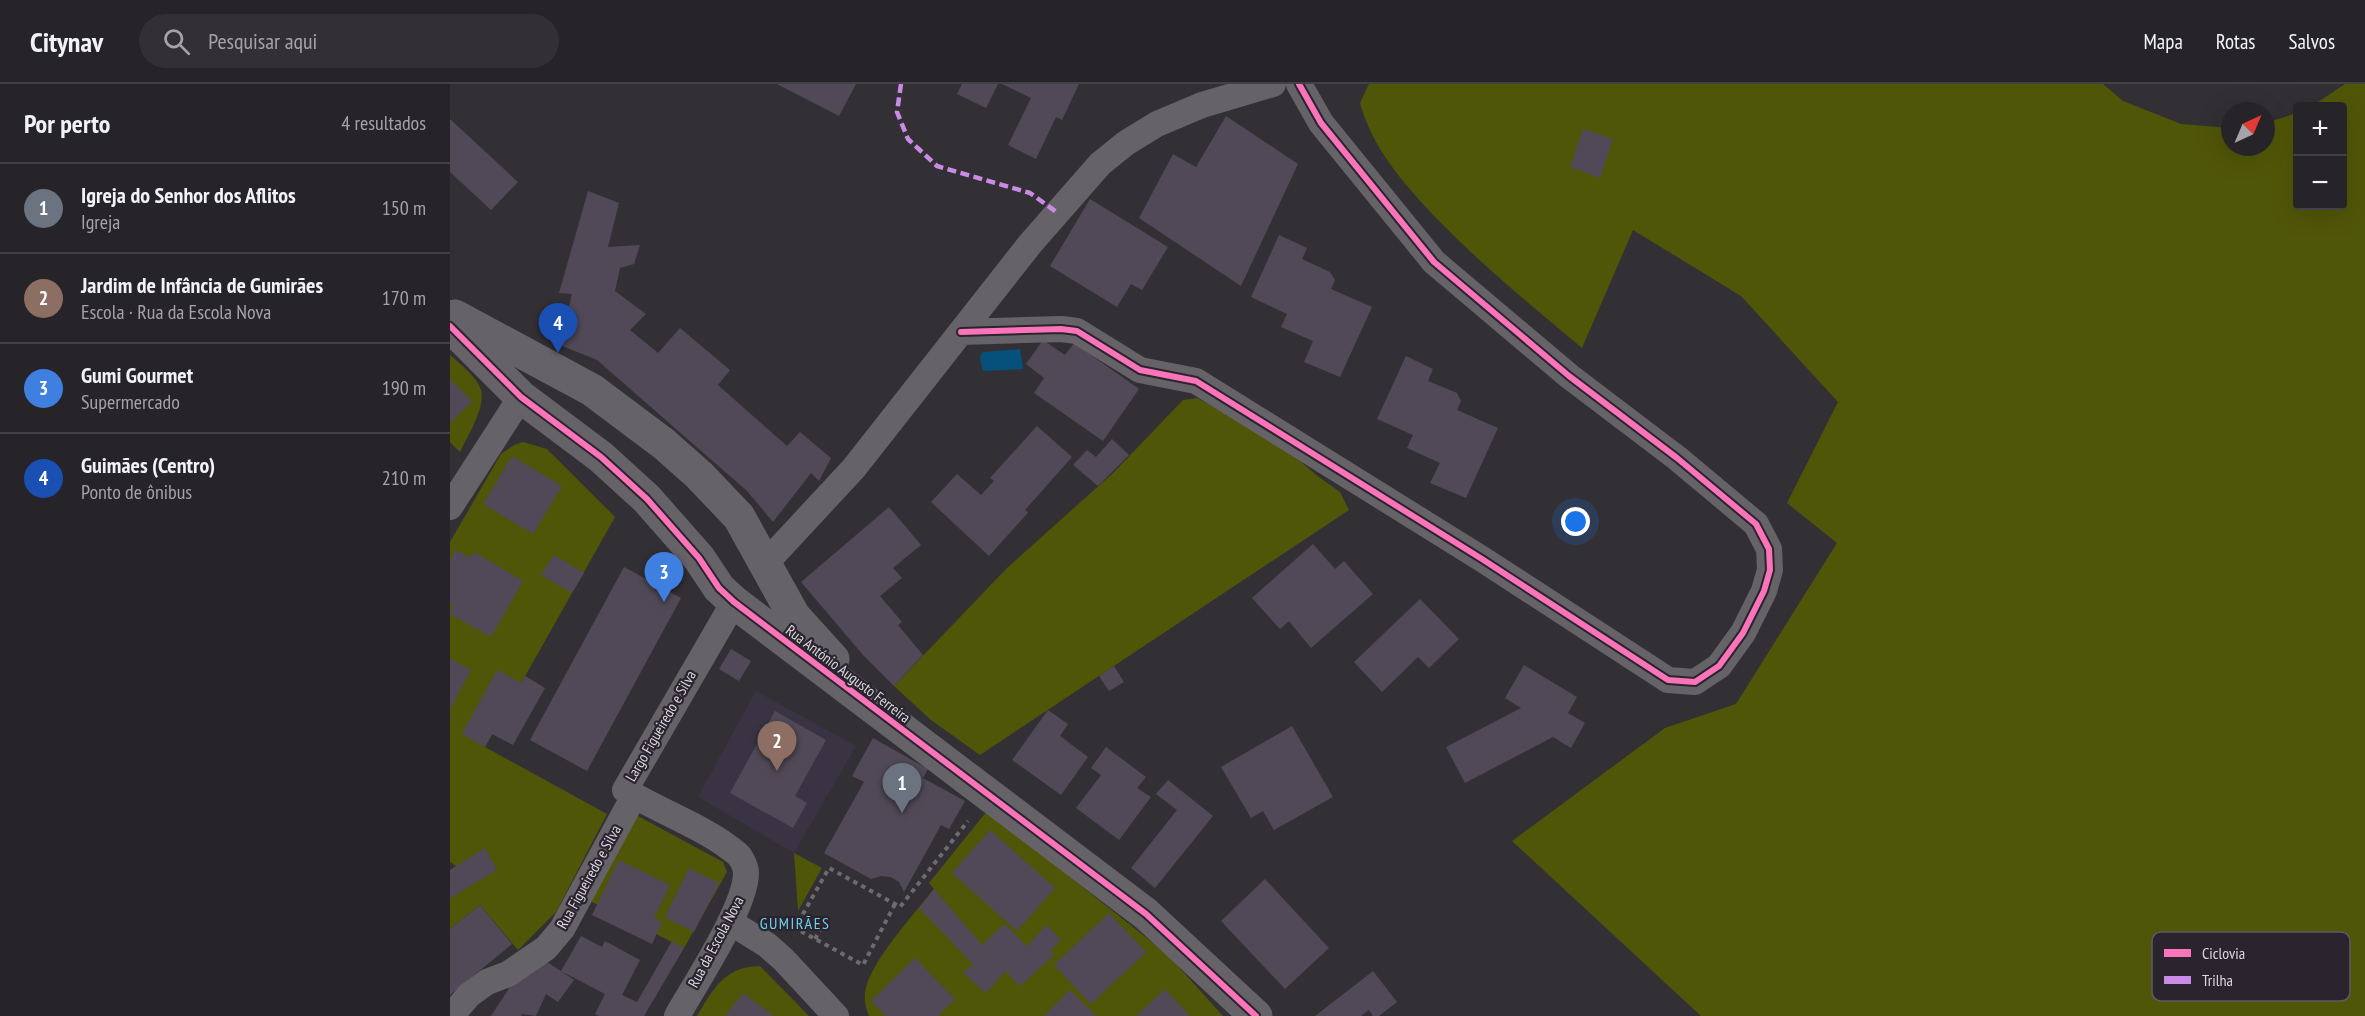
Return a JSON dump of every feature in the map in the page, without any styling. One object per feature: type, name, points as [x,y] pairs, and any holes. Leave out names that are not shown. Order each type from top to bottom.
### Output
[{"type":"street","points":[[726,595],[745,594],[754,588],[760,581],[764,565],[854,468],[1030,244],[1100,164],[1126,143],[1156,124],[1202,105],[1273,84]]},
{"type":"street","points":[[961,332],[1061,329],[1077,331],[1140,370],[1196,381],[1482,559],[1668,680],[1695,682],[1719,666],[1743,633],[1764,591],[1770,570],[1769,549],[1756,524],[1677,458],[1569,376],[1434,262],[1321,123],[1299,84]]},
{"type":"street","name":"Rua António Augusto Ferreira","points":[[450,312],[592,390],[664,444],[699,475],[739,517],[794,616],[920,744]]},
{"type":"street","name":"Rua António Augusto Ferreira","points":[[450,326],[521,397],[601,457],[647,499],[699,558],[726,595],[1146,914],[1256,1016]]},
{"type":"street","points":[[450,507],[543,364]]},
{"type":"street","name":"Largo Figueiredo e Silva","points":[[718,841],[625,790],[726,595]]},
{"type":"street","name":"Rua Figueiredo e Silva","points":[[451,1016],[469,995],[487,982],[508,974],[546,948],[562,929],[634,796]]},
{"type":"street","name":"Rua da Escola Nova","points":[[676,1016],[730,922],[743,891],[746,871],[738,854],[718,841]]},
{"type":"street","points":[[730,922],[783,959],[836,1016]]},
{"type":"path","points":[[895,904],[862,965],[795,928],[829,868],[895,904],[900,907],[990,795]]},
{"type":"path","points":[[815,939],[821,928]]},
{"type":"shaded area","points":[[756,691],[856,746],[794,853],[698,797]]},
{"type":"green space","points":[[1369,84],[2103,84],[2123,101],[2181,124],[2221,127],[2221,156],[2275,156],[2275,120],[2293,114],[2293,210],[2347,210],[2347,102],[2318,102],[2345,84],[2365,84],[2365,1016],[1701,1016],[1512,841],[1665,728],[1736,704],[1837,543],[1787,503],[1838,402],[1741,296],[1633,230],[1582,348],[1508,286],[1438,220],[1402,180],[1373,136],[1360,103]]},
{"type":"green space","points":[[450,355],[476,380],[482,397],[475,422],[460,452],[450,442]]},
{"type":"green space","points":[[1197,398],[1277,441],[1316,475],[1340,492],[1349,510],[980,755],[931,720],[894,686],[1007,568],[1113,473],[1183,400]]},
{"type":"green space","points":[[523,442],[547,449],[615,517],[485,747],[607,814],[556,912],[518,950],[480,905],[450,929],[450,870],[456,866],[450,862],[450,542],[501,454]]},
{"type":"green space","points":[[987,811],[1168,955],[1223,1016],[869,1016],[865,993],[874,968],[934,889],[929,883]]},
{"type":"green space","points":[[636,815],[723,862],[727,872],[684,948],[590,901]]},
{"type":"green space","points":[[794,853],[822,868],[798,911]]},
{"type":"green space","points":[[760,966],[809,1016],[697,1016],[721,981],[737,970]]},
{"type":"water","points":[[1020,349],[1023,369],[983,371],[980,357],[983,352]]},
{"type":"building","points":[[777,84],[856,84],[839,116]]},
{"type":"building","points":[[962,84],[998,84],[986,108],[957,94]]},
{"type":"building","points":[[1002,84],[1079,84],[1062,120],[1056,117],[1036,159],[1008,145],[1031,98]]},
{"type":"building","points":[[1226,116],[1298,164],[1241,286],[1139,218],[1173,154],[1196,167]]},
{"type":"building","points":[[450,119],[518,182],[491,210],[450,172]]},
{"type":"building","points":[[1583,129],[1613,139],[1600,178],[1570,167]]},
{"type":"building","points":[[588,191],[619,203],[608,247],[640,245],[634,264],[620,268],[615,291],[646,314],[630,330],[658,353],[680,328],[730,370],[718,385],[787,446],[800,432],[831,458],[819,481],[811,473],[773,522],[747,491],[597,360],[560,345],[572,294],[559,293]]},
{"type":"building","points":[[1090,199],[1168,247],[1142,290],[1131,284],[1117,307],[1050,266]]},
{"type":"building","points":[[1279,235],[1307,248],[1302,259],[1330,272],[1335,280],[1331,289],[1372,307],[1340,377],[1304,362],[1313,341],[1281,327],[1287,314],[1251,297]]},
{"type":"building","points":[[1043,340],[1065,355],[1074,343],[1139,389],[1103,441],[1034,393],[1044,378],[1026,364]]},
{"type":"building","points":[[1406,356],[1433,369],[1428,381],[1457,393],[1461,401],[1457,410],[1498,428],[1466,498],[1430,483],[1440,463],[1407,448],[1413,435],[1377,419]]},
{"type":"building","points":[[450,379],[472,401],[450,423]]},
{"type":"building","points":[[1037,426],[1072,457],[1025,510],[1028,512],[1026,515],[989,556],[931,502],[957,474],[981,495],[994,481],[990,478]]},
{"type":"building","points":[[1112,439],[1129,455],[1098,486],[1073,465],[1087,450],[1096,457]]},
{"type":"building","points":[[512,456],[562,486],[533,534],[483,504]]},
{"type":"building","points":[[889,507],[921,545],[893,568],[902,578],[880,596],[902,622],[898,625],[923,655],[894,686],[863,655],[801,582]]},
{"type":"building","points":[[1313,544],[1335,569],[1344,561],[1373,594],[1311,648],[1289,621],[1280,629],[1252,598]]},
{"type":"building","points":[[456,550],[471,558],[474,552],[523,581],[491,637],[450,614],[453,605],[450,603],[450,560]]},
{"type":"building","points":[[554,555],[584,573],[572,593],[541,575]]},
{"type":"building","points":[[624,567],[681,598],[587,771],[530,740]]},
{"type":"building","points":[[1420,599],[1459,639],[1429,668],[1418,657],[1382,692],[1354,662]]},
{"type":"building","points":[[731,649],[751,661],[739,681],[719,669]]},
{"type":"building","points":[[450,659],[471,670],[450,709]]},
{"type":"building","points":[[1524,665],[1577,697],[1568,713],[1585,723],[1571,748],[1553,737],[1465,783],[1446,747],[1521,708],[1505,698]]},
{"type":"building","points":[[1114,666],[1124,682],[1109,691],[1099,676]]},
{"type":"building","points":[[497,670],[521,683],[525,676],[545,688],[513,745],[492,734],[485,747],[462,734]]},
{"type":"building","points":[[1048,710],[1068,724],[1060,736],[1088,757],[1061,795],[1012,760]]},
{"type":"building","points":[[775,711],[826,740],[795,796],[807,803],[793,828],[730,793]]},
{"type":"building","points":[[1292,726],[1333,797],[1274,830],[1263,811],[1251,818],[1221,767]]},
{"type":"building","points":[[873,738],[928,769],[923,778],[965,801],[949,829],[941,825],[904,892],[899,882],[891,877],[881,876],[871,879],[824,853],[864,782],[852,776]]},
{"type":"building","points":[[1106,747],[1146,777],[1137,788],[1151,797],[1119,840],[1076,808],[1101,775],[1091,768]]},
{"type":"building","points":[[1168,780],[1213,816],[1155,888],[1131,868],[1177,810],[1156,794]]},
{"type":"building","points":[[990,830],[1055,888],[1017,931],[952,873]]},
{"type":"building","points":[[485,848],[497,870],[450,898],[450,870]]},
{"type":"building","points":[[619,860],[670,885],[654,918],[662,922],[652,944],[592,915]]},
{"type":"building","points":[[689,868],[719,883],[694,932],[665,917]]},
{"type":"building","points":[[1265,879],[1329,948],[1285,989],[1221,921]]},
{"type":"building","points":[[934,889],[982,945],[1004,924],[1027,946],[1046,925],[1061,940],[1050,951],[1054,955],[1020,986],[1005,971],[986,993],[963,973],[973,964],[919,908]]},
{"type":"building","points":[[480,905],[512,944],[450,995],[450,929]]},
{"type":"building","points":[[1109,913],[1146,952],[1091,1004],[1054,965]]},
{"type":"building","points":[[581,936],[602,947],[605,941],[640,960],[622,995],[637,1002],[672,941],[684,948],[644,1016],[599,1016],[595,1014],[605,994],[561,971]]},
{"type":"building","points":[[915,958],[955,999],[938,1016],[886,1016],[871,1001]]},
{"type":"building","points":[[542,959],[574,980],[558,1002],[546,994],[536,1016],[522,1014],[521,1016],[491,1016],[517,976]]},
{"type":"building","points":[[1373,971],[1397,1002],[1379,1016],[1373,1016],[1369,1010],[1361,1016],[1315,1016]]},
{"type":"building","points":[[1165,989],[1190,1016],[1136,1016]]},
{"type":"building","points":[[1070,990],[1096,1016],[1044,1016]]},
{"type":"building","points":[[743,993],[774,1016],[725,1016]]},
{"type":"marked path","points":[[901,84],[897,112],[908,139],[937,166],[1030,193],[1058,213]]},
{"type":"cycle path","points":[[961,332],[1061,329],[1077,331],[1140,370],[1196,381],[1482,559],[1668,680],[1695,682],[1719,666],[1743,633],[1764,591],[1770,570],[1769,549],[1756,524],[1677,458],[1569,376],[1434,262],[1321,123],[1299,84]]},
{"type":"cycle path","points":[[450,326],[521,397],[601,457],[647,499],[699,558],[719,588],[734,602],[1146,914],[1256,1016]]},
{"type":"place","name":"Guimães (Centro)","points":[[558,353]]},
{"type":"place","name":"Gumi Gourmet","points":[[664,602]]},
{"type":"place","name":"Jardim de Infância de Gumirães","points":[[777,771]]},
{"type":"place","name":"Igreja do Senhor dos Aflitos","points":[[902,813]]},
{"type":"district","name":"GUMIRÃES","points":[[795,923]]}]
